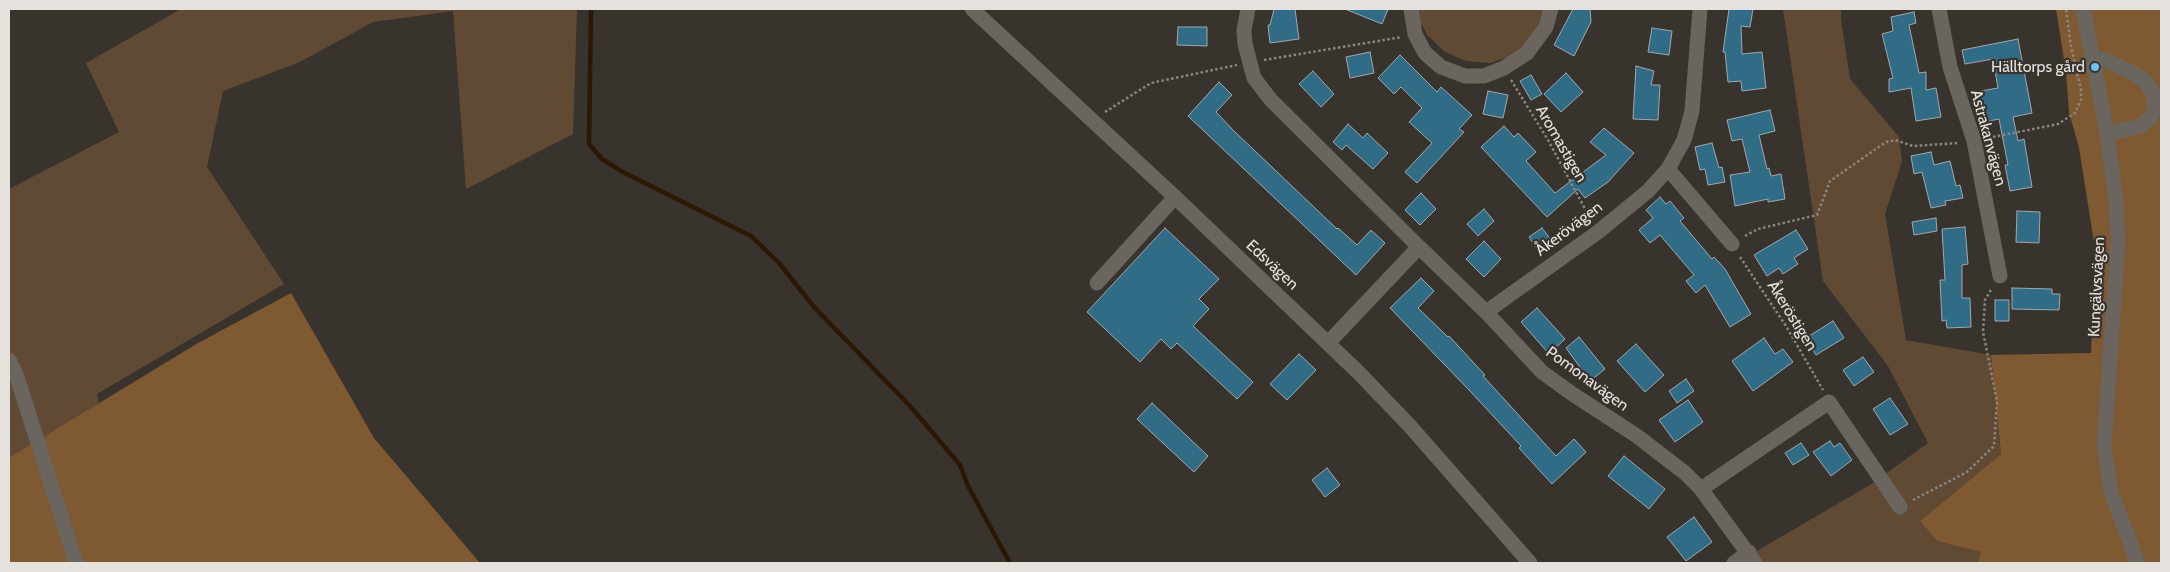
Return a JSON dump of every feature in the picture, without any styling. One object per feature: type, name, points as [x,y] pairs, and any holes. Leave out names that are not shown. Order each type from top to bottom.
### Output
[{"type":"street","name":"Edsvägen","points":[[972,9],[1328,342],[1409,425],[1530,563]]},
{"type":"street","name":"Pomonavägen","points":[[1248,9],[1244,30],[1249,63],[1254,78],[1271,100],[1486,312],[1542,372],[1637,436],[1686,473],[1701,489],[1752,558]]},
{"type":"street","points":[[1411,9],[1415,34],[1425,53],[1441,67],[1465,76],[1484,76],[1504,68],[1527,52],[1546,26],[1551,9]]},
{"type":"street","name":"Åkerövägen","points":[[1486,312],[1598,232],[1648,191],[1668,169],[1684,140],[1692,111],[1700,9]]},
{"type":"street","name":"Astrakanvägen","points":[[1939,9],[1950,67],[1974,141],[2000,276]]},
{"type":"street","name":"Kungälvsvägen","points":[[2083,9],[2107,133],[2116,202],[2118,242],[2104,445],[2111,492],[2138,563]]},
{"type":"street","points":[[2094,60],[2103,59],[2133,73],[2146,83],[2153,94],[2155,108],[2150,118],[2138,127],[2107,133]]},
{"type":"street","points":[[1668,169],[1732,244]]},
{"type":"street","points":[[1096,283],[1175,197]]},
{"type":"street","points":[[1328,342],[1419,247]]},
{"type":"street","points":[[9,360],[16,374],[76,563]]},
{"type":"street","points":[[1701,489],[1829,402],[1900,507]]},
{"type":"street","points":[[1734,563],[1752,558]]},
{"type":"path","points":[[1732,244],[1758,228],[1817,215],[1830,181],[1886,142],[1895,140],[1913,146],[1974,141],[2058,124],[2075,113],[2081,100],[2066,9]]},
{"type":"path","points":[[1091,120],[1151,82],[1415,34]]},
{"type":"path","name":"Aromastigen","points":[[1504,68],[1548,140],[1598,232]]},
{"type":"path","name":"Åkeröstigen","points":[[1732,244],[1786,326],[1829,402]]},
{"type":"path","points":[[1900,507],[1967,472],[1994,446],[1997,401],[1983,332],[1985,300],[2000,276]]},
{"type":"shaded area","points":[[181,9],[577,9],[573,134],[466,189],[453,11],[373,22],[300,62],[223,91],[207,167],[284,284],[97,394],[105,436],[9,462],[9,189],[119,132],[86,63]]},
{"type":"shaded area","points":[[1416,9],[1547,9],[1531,42],[1512,56],[1490,63],[1466,61],[1445,52],[1428,36],[1417,16]]},
{"type":"shaded area","points":[[1783,9],[1841,9],[1850,79],[1899,137],[1902,161],[1885,214],[1906,340],[1991,355],[2001,454],[1920,521],[1937,541],[1982,552],[1978,563],[1761,563],[1755,552],[1870,485],[1928,443],[1888,366],[1823,281]]},
{"type":"shaded area","points":[[2056,9],[2161,9],[2161,563],[1978,563],[1981,552],[1937,541],[1920,521],[2001,454],[1991,355],[2091,353],[2096,255],[2079,148],[2069,112],[2066,72]]},
{"type":"shaded area","points":[[291,293],[374,438],[480,563],[9,563],[9,458],[198,343]]},
{"type":"building","points":[[1274,9],[1295,9],[1299,39],[1270,43],[1268,25],[1270,25]]},
{"type":"building","points":[[1345,9],[1388,9],[1382,24]]},
{"type":"building","points":[[1573,9],[1590,9],[1591,22],[1574,56],[1554,45]]},
{"type":"building","points":[[1729,9],[1753,9],[1750,27],[1741,26],[1742,54],[1762,52],[1766,88],[1742,91],[1741,81],[1728,82],[1725,52],[1723,52]]},
{"type":"building","points":[[1914,12],[1916,23],[1909,25],[1919,73],[1926,72],[1926,90],[1936,88],[1941,117],[1916,121],[1911,88],[1889,92],[1889,79],[1893,78],[1882,34],[1893,31],[1891,17]]},
{"type":"building","points":[[1178,27],[1207,27],[1207,46],[1177,45]]},
{"type":"building","points":[[1652,28],[1672,31],[1669,55],[1648,52]]},
{"type":"building","points":[[2018,39],[2032,113],[2013,117],[2018,141],[2024,139],[2032,187],[2010,191],[2005,165],[2008,165],[1999,119],[1980,123],[1975,92],[1998,88],[1993,59],[1965,64],[1962,50]]},
{"type":"building","points":[[1370,52],[1374,73],[1350,78],[1346,57]]},
{"type":"building","points":[[1400,55],[1437,92],[1441,87],[1472,115],[1459,129],[1464,132],[1417,183],[1405,172],[1432,143],[1409,122],[1422,108],[1401,87],[1394,94],[1378,78]]},
{"type":"building","points":[[1636,66],[1654,71],[1651,85],[1660,85],[1658,120],[1633,119]]},
{"type":"building","points":[[1313,71],[1334,94],[1321,107],[1299,84]]},
{"type":"building","points":[[1566,73],[1583,92],[1561,112],[1544,94]]},
{"type":"building","points":[[1531,75],[1542,94],[1531,100],[1520,81]]},
{"type":"building","points":[[1219,82],[1232,95],[1216,112],[1234,131],[1337,229],[1357,245],[1371,230],[1385,243],[1356,275],[1188,116]]},
{"type":"building","points":[[1488,91],[1508,95],[1503,118],[1483,114]]},
{"type":"building","points":[[1770,110],[1775,131],[1759,135],[1767,169],[1769,168],[1771,176],[1781,174],[1785,199],[1768,202],[1768,199],[1735,206],[1730,175],[1750,172],[1742,139],[1732,141],[1727,120]]},
{"type":"building","points":[[1348,124],[1363,138],[1367,133],[1388,153],[1373,169],[1346,145],[1342,150],[1333,142]]},
{"type":"building","points":[[1504,126],[1514,137],[1518,133],[1536,152],[1526,161],[1555,193],[1606,155],[1590,142],[1604,128],[1634,153],[1608,182],[1585,198],[1578,189],[1547,217],[1481,147]]},
{"type":"building","points":[[1712,143],[1719,168],[1722,167],[1725,182],[1708,185],[1705,169],[1700,170],[1695,147]]},
{"type":"building","points":[[1931,152],[1934,165],[1950,161],[1956,186],[1960,185],[1963,198],[1945,201],[1946,205],[1931,208],[1922,172],[1914,174],[1911,156]]},
{"type":"building","points":[[1421,193],[1436,209],[1420,225],[1405,210]]},
{"type":"building","points":[[1660,197],[1666,204],[1670,201],[1684,218],[1680,221],[1712,259],[1714,257],[1725,269],[1751,314],[1730,327],[1705,285],[1696,293],[1686,281],[1694,275],[1660,235],[1650,243],[1639,230],[1653,218],[1646,210]]},
{"type":"building","points":[[1484,209],[1494,221],[1478,236],[1467,224]]},
{"type":"building","points":[[2017,211],[2040,212],[2039,243],[2016,242]]},
{"type":"building","points":[[1936,218],[1937,231],[1914,235],[1912,222]]},
{"type":"building","points":[[1965,227],[1968,264],[1962,265],[1962,298],[1970,298],[1971,327],[1947,328],[1946,320],[1942,321],[1940,280],[1945,280],[1942,229]]},
{"type":"building","points":[[1165,228],[1219,279],[1199,299],[1209,309],[1193,326],[1253,382],[1237,399],[1177,343],[1171,349],[1161,339],[1140,362],[1087,312]]},
{"type":"building","points":[[1542,228],[1552,241],[1538,251],[1529,237]]},
{"type":"building","points":[[1796,230],[1808,249],[1794,258],[1798,264],[1783,274],[1779,268],[1767,276],[1754,255]]},
{"type":"building","points":[[1484,241],[1501,259],[1484,277],[1466,259]]},
{"type":"building","points":[[1421,278],[1434,291],[1418,308],[1449,336],[1556,456],[1574,439],[1586,452],[1552,484],[1519,448],[1521,446],[1390,308]]},
{"type":"building","points":[[2012,288],[2052,289],[2052,294],[2060,294],[2059,310],[2012,309]]},
{"type":"building","points":[[1995,300],[2009,300],[2009,321],[1995,321]]},
{"type":"building","points":[[1537,308],[1565,339],[1549,354],[1521,322]]},
{"type":"building","points":[[1833,321],[1844,338],[1816,355],[1806,338]]},
{"type":"building","points":[[1579,337],[1605,369],[1590,381],[1566,348]]},
{"type":"building","points":[[1764,338],[1775,354],[1783,349],[1793,362],[1753,391],[1732,361]]},
{"type":"building","points":[[1636,344],[1664,375],[1645,392],[1617,361]]},
{"type":"building","points":[[1299,354],[1316,370],[1287,400],[1270,384]]},
{"type":"building","points":[[1863,357],[1874,372],[1854,386],[1843,370]]},
{"type":"building","points":[[1686,379],[1694,391],[1677,403],[1669,391]]},
{"type":"building","points":[[1890,398],[1908,424],[1890,435],[1873,409]]},
{"type":"building","points":[[1688,400],[1703,422],[1675,442],[1659,420]]},
{"type":"building","points":[[1152,403],[1208,456],[1194,472],[1137,419]]},
{"type":"building","points":[[1830,441],[1834,447],[1840,443],[1852,460],[1831,476],[1813,452]]},
{"type":"building","points":[[1801,443],[1809,455],[1793,465],[1785,453]]},
{"type":"building","points":[[1624,456],[1665,489],[1649,509],[1608,476]]},
{"type":"building","points":[[1327,468],[1340,485],[1325,497],[1312,480]]},
{"type":"building","points":[[1694,517],[1712,542],[1686,561],[1667,537]]},
{"type":"waterway","points":[[591,9],[589,144],[602,159],[623,172],[751,236],[779,263],[814,307],[910,406],[960,465],[968,486],[1010,563]]},
{"type":"place","name":"Hälltorps gård","points":[[2095,67]]}]
